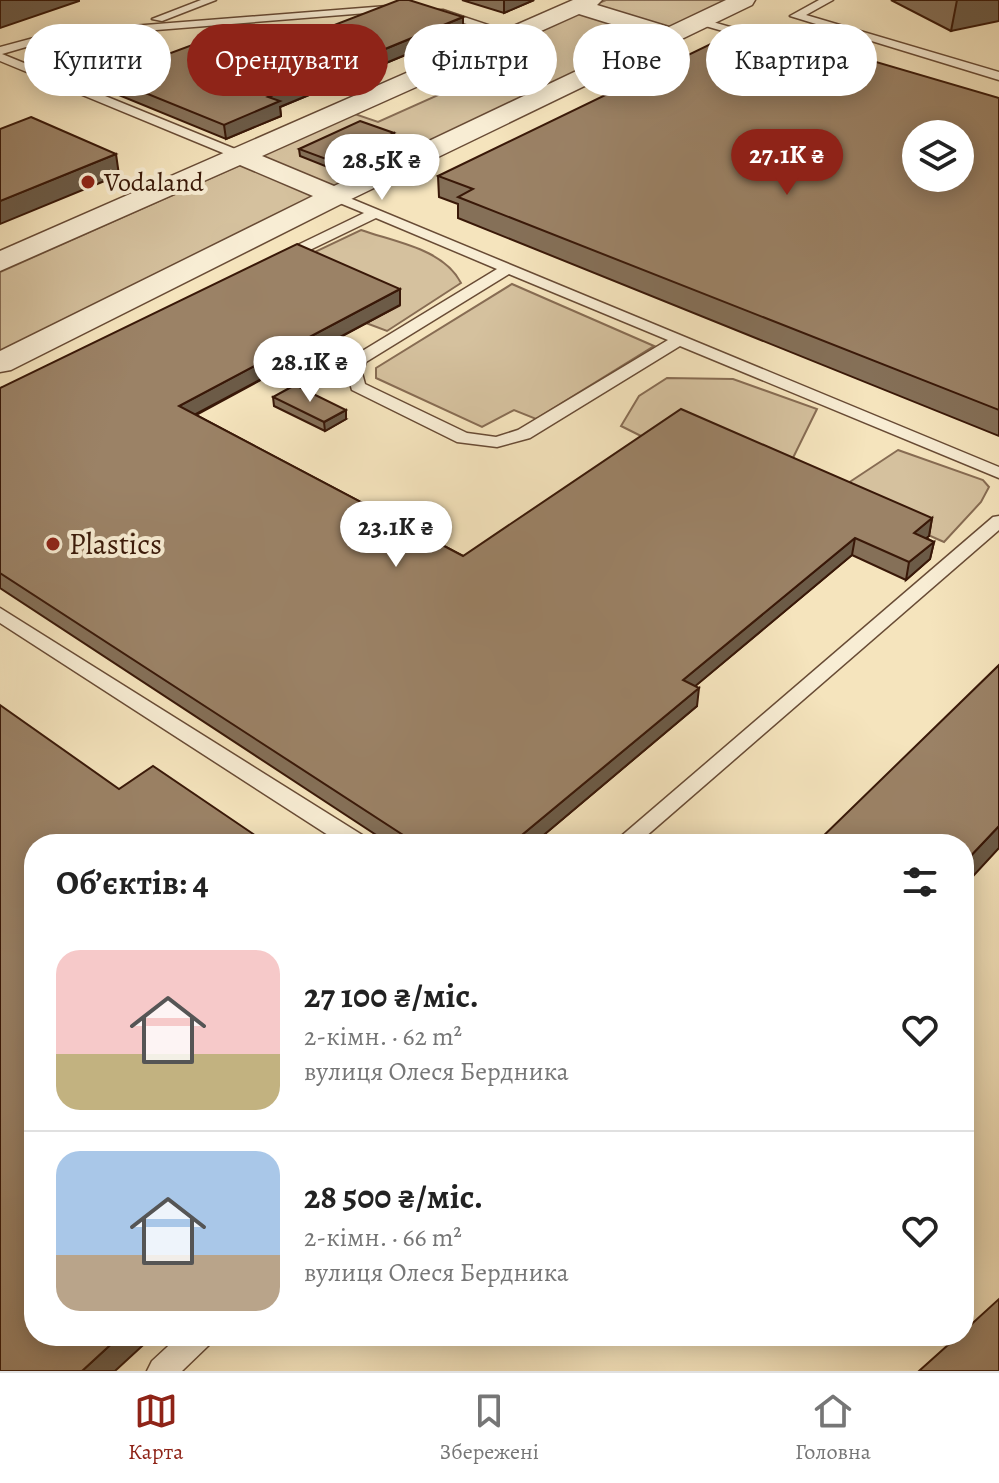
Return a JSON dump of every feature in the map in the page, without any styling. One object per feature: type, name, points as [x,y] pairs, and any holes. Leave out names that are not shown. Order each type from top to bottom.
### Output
[{"type":"street","points":[[690,25],[744,0]]},
{"type":"street","points":[[537,24],[584,3],[640,24]]},
{"type":"street","points":[[0,363],[573,82]]},
{"type":"street","points":[[0,262],[404,83]]},
{"type":"street","points":[[240,156],[335,196]]},
{"type":"lane","points":[[146,24],[211,0]]},
{"type":"lane","points":[[828,0],[796,16],[999,76]]},
{"type":"lane","points":[[422,6],[478,24]]},
{"type":"lane","points":[[171,25],[406,7]]},
{"type":"lane","points":[[699,21],[709,24]]},
{"type":"lane","points":[[0,54],[24,46]]},
{"type":"lane","points":[[0,54],[240,156]]},
{"type":"lane","points":[[335,196],[999,473]]},
{"type":"lane","points":[[266,266],[376,213]]},
{"type":"lane","points":[[509,268],[360,359],[353,368],[358,387],[463,438],[497,442],[524,434],[679,340]]},
{"type":"lane","points":[[635,834],[999,521]]},
{"type":"lane","points":[[0,614],[343,834]]},
{"type":"lane","points":[[162,1371],[188,1346]]},
{"type":"shaded area","points":[[606,0],[731,0],[679,24],[656,24],[591,6]]},
{"type":"shaded area","points":[[578,12],[616,24],[573,24],[573,74],[557,82],[557,24],[552,24]]},
{"type":"shaded area","points":[[436,96],[528,96],[334,188],[259,155],[355,114],[378,122]]},
{"type":"shaded area","points":[[240,165],[319,197],[0,354],[0,272]]},
{"type":"shaded area","points":[[361,230],[431,254],[453,271],[461,283],[387,331],[366,323],[399,306],[298,260]]},
{"type":"shaded area","points":[[512,284],[654,346],[536,419],[514,410],[482,427],[376,378],[376,368]]},
{"type":"shaded area","points":[[667,378],[733,379],[817,409],[786,472],[655,443],[621,426],[639,396]]},
{"type":"shaded area","points":[[898,450],[983,480],[989,487],[981,502],[944,542],[833,493]]},
{"type":"building","points":[[399,0],[409,0],[463,17],[446,24],[404,24],[404,41],[388,48],[388,24],[337,24]]},
{"type":"building","points":[[706,46],[706,96],[877,96],[877,62],[999,98],[999,410],[458,197],[473,189],[438,176],[603,96],[690,96],[690,54]]},
{"type":"building","points":[[187,47],[187,96],[270,96],[268,97],[280,101],[224,125],[153,96],[171,96],[171,53]]},
{"type":"building","points":[[31,117],[116,154],[0,201],[0,129]]},
{"type":"building","points":[[360,121],[394,133],[334,162],[299,149]]},
{"type":"building","points":[[297,244],[400,289],[179,406],[463,556],[681,409],[932,518],[914,533],[934,542],[909,562],[855,538],[683,680],[699,688],[523,834],[402,834],[0,573],[0,388]]},
{"type":"building","points":[[295,385],[346,410],[324,422],[273,397]]},
{"type":"building","points":[[999,665],[999,826],[974,852],[974,834],[825,834]]},
{"type":"building","points":[[0,705],[119,789],[153,766],[253,834],[24,834],[24,1346],[109,1346],[82,1371],[0,1371]]},
{"type":"building","points":[[999,1299],[999,1371],[919,1371],[947,1346],[974,1346],[974,1322]]},
{"type":"place","name":"Vodaland","points":[[88,182]]},
{"type":"place","name":"Plastics","points":[[53,544]]}]
